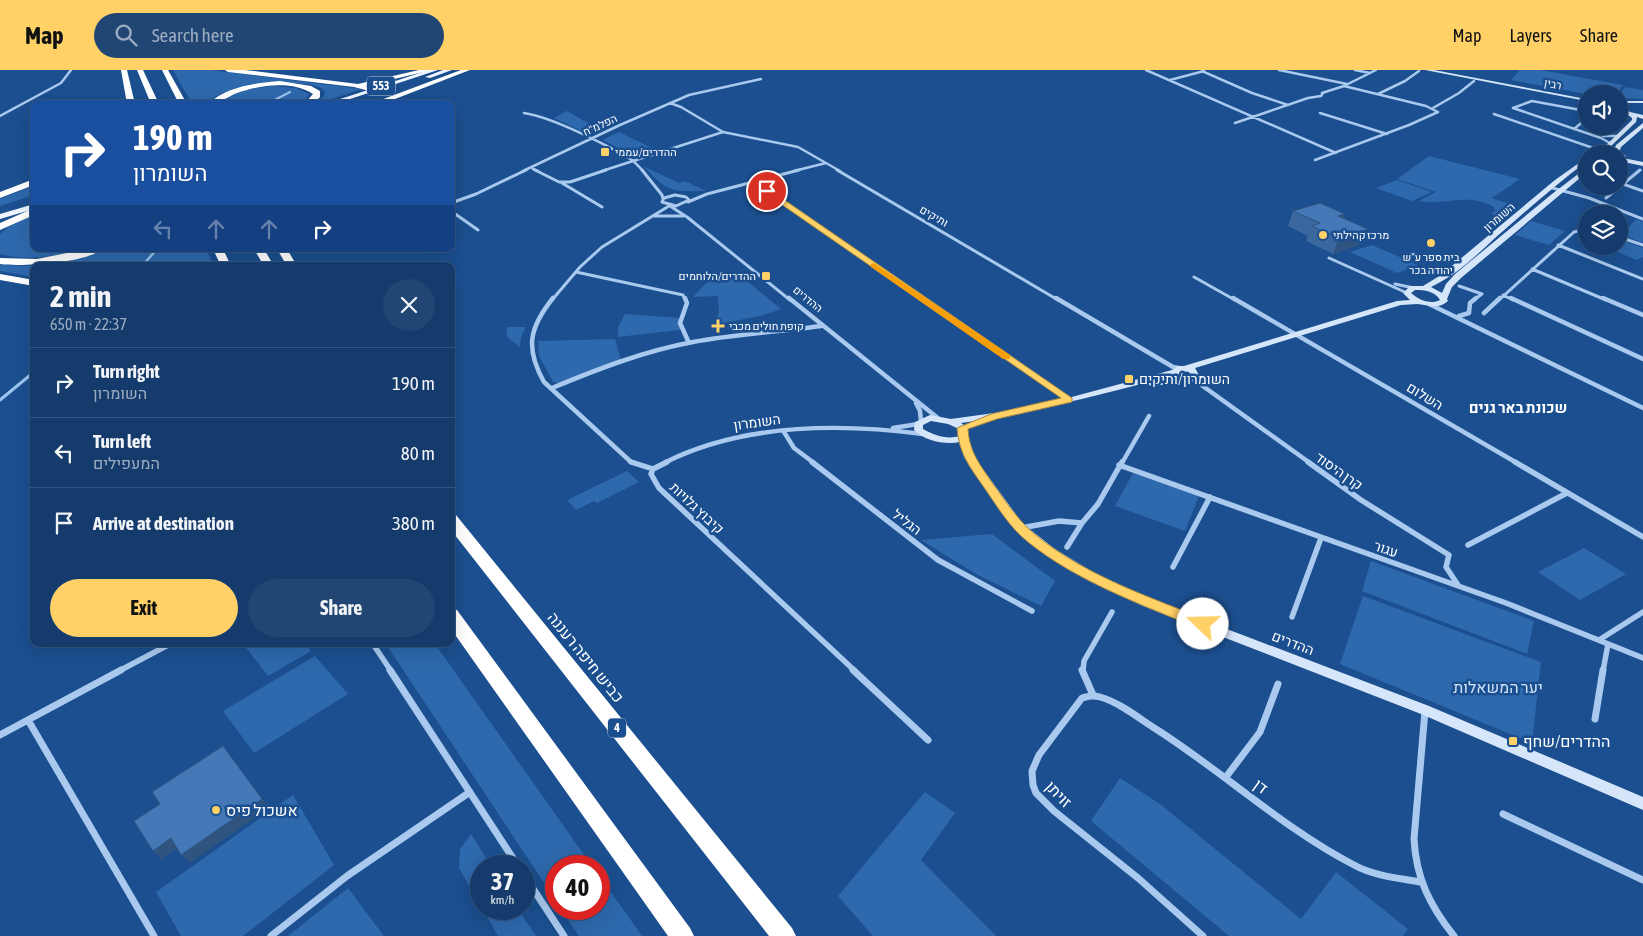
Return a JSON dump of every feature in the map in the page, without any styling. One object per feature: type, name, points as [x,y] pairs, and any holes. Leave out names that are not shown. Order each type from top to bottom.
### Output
[{"type":"highway","points":[[124,70],[130,100]]},
{"type":"highway","points":[[140,70],[152,100]]},
{"type":"highway","points":[[165,70],[180,100]]},
{"type":"highway","points":[[228,70],[354,85],[381,92]]},
{"type":"highway","points":[[354,85],[382,81],[429,70]]},
{"type":"highway","points":[[385,100],[467,70]]},
{"type":"highway","points":[[216,100],[243,89],[284,84],[302,86],[314,90],[317,93],[313,100]]},
{"type":"highway","points":[[127,100],[129,93]]},
{"type":"highway","points":[[0,195],[30,184]]},
{"type":"highway","points":[[0,228],[30,213]]},
{"type":"highway","points":[[0,260],[15,262],[46,261],[87,252]]},
{"type":"highway","points":[[0,277],[30,282]]},
{"type":"highway","name":"כביש חיפה רעננה","points":[[455,524],[784,936]]},
{"type":"highway","points":[[455,621],[682,936]]},
{"type":"main road","name":"553","points":[[340,100],[435,70]]},
{"type":"main road","name":"553","points":[[357,100],[449,70]]},
{"type":"main road","points":[[0,210],[30,201]]},
{"type":"main road","points":[[0,217],[30,207]]},
{"type":"street","points":[[0,116],[61,83],[71,70]]},
{"type":"street","points":[[1146,70],[1336,152]]},
{"type":"street","points":[[1170,80],[1207,70]]},
{"type":"street","points":[[1279,70],[1346,85],[1433,108],[1438,112],[1387,134],[1315,160]]},
{"type":"street","points":[[1355,70],[1371,73]]},
{"type":"street","points":[[1235,122],[1308,98],[1320,96],[1324,92],[1346,85],[1376,70]]},
{"type":"street","name":"רבין","points":[[1427,70],[1578,97]]},
{"type":"street","name":"רבין","points":[[1441,70],[1578,96]]},
{"type":"street","points":[[1202,71],[1252,93],[1288,105]]},
{"type":"street","points":[[1357,79],[1365,71]]},
{"type":"street","points":[[1378,94],[1405,81],[1419,71]]},
{"type":"street","name":"הפלמ\"ח","points":[[455,202],[533,169],[590,139],[670,103],[701,92],[761,79]]},
{"type":"street","points":[[1433,108],[1459,93],[1474,81]]},
{"type":"street","points":[[1578,109],[1532,101],[1513,108],[1578,130]]},
{"type":"street","points":[[1628,102],[1643,102]]},
{"type":"street","name":"ותיקים","points":[[670,103],[681,107],[723,132],[795,145],[1185,373]]},
{"type":"street","points":[[1628,112],[1643,117]]},
{"type":"street","points":[[1320,113],[1387,134]]},
{"type":"street","points":[[1607,145],[1634,121],[1635,118],[1631,113]]},
{"type":"street","points":[[524,114],[537,115],[590,139],[634,162],[656,187],[662,195],[662,199],[667,196],[688,195]]},
{"type":"street","points":[[1494,114],[1579,145]]},
{"type":"street","points":[[1619,145],[1643,125]]},
{"type":"street","points":[[1574,129],[1578,126]]},
{"type":"street","points":[[562,183],[634,162],[723,132]]},
{"type":"street","points":[[1592,135],[1617,136]]},
{"type":"street","points":[[1592,135],[1610,143]]},
{"type":"street","points":[[1628,160],[1642,166],[1628,179]]},
{"type":"street","points":[[653,469],[631,462],[544,382],[534,361],[531,343],[533,332],[543,312],[576,272],[606,244],[649,217],[670,206],[684,204],[707,194],[826,162]]},
{"type":"street","name":"השומרון","points":[[1424,288],[1440,280],[1519,216],[1549,187],[1578,166]]},
{"type":"street","points":[[533,169],[562,183],[602,207]]},
{"type":"street","name":"השומרון","points":[[1444,299],[1449,286],[1458,276],[1578,176]]},
{"type":"street","points":[[754,182],[1069,400]]},
{"type":"street","points":[[1628,186],[1643,191]]},
{"type":"street","points":[[656,187],[688,198],[688,202]]},
{"type":"street","points":[[1549,187],[1589,198],[1643,219]]},
{"type":"street","points":[[694,195],[707,194]]},
{"type":"street","points":[[1606,198],[1610,195]]},
{"type":"street","name":"ההדרים","points":[[662,199],[662,202],[686,216],[940,420]]},
{"type":"street","points":[[684,204],[682,209],[686,216]]},
{"type":"street","points":[[455,215],[478,230]]},
{"type":"street","points":[[649,217],[686,216]]},
{"type":"street","points":[[1484,314],[1558,245],[1578,231]]},
{"type":"street","points":[[1628,240],[1643,246]]},
{"type":"street","points":[[1558,245],[1643,278]]},
{"type":"street","points":[[1329,258],[1380,280],[1425,303],[1456,315],[1643,408]]},
{"type":"street","points":[[1532,269],[1643,315]]},
{"type":"street","points":[[576,272],[683,295],[687,303],[679,326],[689,343]]},
{"type":"street","name":"השלום","points":[[1194,277],[1297,334],[1643,537]]},
{"type":"street","points":[[1380,280],[1415,288]]},
{"type":"street","points":[[1456,315],[1469,313],[1471,310],[1470,303],[1482,294],[1459,286]]},
{"type":"street","points":[[919,422],[930,418],[951,422],[994,416],[1185,373],[1211,361],[1400,303],[1405,300],[1409,289],[1424,288],[1434,291],[1444,299],[1456,315]]},
{"type":"street","points":[[1503,295],[1643,359]]},
{"type":"street","points":[[1400,303],[1440,304],[1444,299]]},
{"type":"street","points":[[552,388],[611,364],[689,343],[822,326]]},
{"type":"street","name":"קרן היסוד","points":[[1185,373],[1360,500],[1449,555],[1446,567],[1458,586]]},
{"type":"street","points":[[914,401],[920,411],[919,430],[944,440],[958,440],[963,433],[994,416]]},
{"type":"street","points":[[1067,547],[1082,523],[1098,504],[1149,416]]},
{"type":"street","name":"השומרון","points":[[870,430],[906,427],[919,422]]},
{"type":"street","points":[[951,422],[963,433]]},
{"type":"street","name":"השומרון","points":[[653,469],[667,460],[712,444],[757,434],[820,428],[870,430],[930,436]]},
{"type":"street","name":"הגליל","points":[[784,432],[794,448],[938,560],[1032,611]]},
{"type":"street","name":"ההדרים","points":[[963,433],[969,458]]},
{"type":"street","name":"ההדרים","points":[[944,440],[969,458],[1020,528],[1050,552],[1116,589],[1425,710],[1643,804]]},
{"type":"street","name":"עגור","points":[[1119,465],[1458,586],[1643,658]]},
{"type":"street","name":"קיבוץ גלויות","points":[[653,469],[651,474],[659,488],[928,740]]},
{"type":"street","points":[[1468,545],[1567,493]]},
{"type":"street","points":[[1173,567],[1210,497]]},
{"type":"street","points":[[1020,528],[1052,520],[1070,519],[1082,523]]},
{"type":"street","points":[[1292,617],[1321,538]]},
{"type":"street","points":[[1093,695],[1082,669],[1084,661],[1112,612]]},
{"type":"street","points":[[1599,640],[1643,612]]},
{"type":"street","points":[[1594,719],[1608,644]]},
{"type":"street","points":[[0,735],[164,647]]},
{"type":"street","points":[[375,647],[511,855]]},
{"type":"street","points":[[1226,777],[1260,732],[1278,684]]},
{"type":"street","name":"דן","points":[[1093,695],[1102,697],[1128,711],[1226,777],[1310,839],[1355,866],[1375,873],[1420,882]]},
{"type":"street","name":"זויתן","points":[[1093,695],[1076,702],[1039,755],[1032,771],[1033,785],[1036,793],[1054,810],[1138,878],[1203,936]]},
{"type":"street","points":[[1425,710],[1414,839],[1414,860],[1426,898],[1454,936]]},
{"type":"street","points":[[28,720],[154,936]]},
{"type":"street","points":[[271,936],[348,876],[470,792]]},
{"type":"street","points":[[1503,814],[1643,880]]},
{"type":"street","points":[[535,892],[564,936]]},
{"type":"green space","points":[[173,70],[211,70],[362,89],[328,100],[320,100],[325,92],[321,88],[308,84],[276,82],[239,88],[218,95],[210,100],[190,100]]},
{"type":"green space","points":[[1520,70],[1540,70],[1623,85],[1578,85],[1578,93],[1511,80]]},
{"type":"green space","points":[[273,86],[296,88],[309,94],[306,100],[224,100],[252,89]]},
{"type":"green space","points":[[1628,88],[1643,90],[1643,99],[1628,98]]},
{"type":"green space","points":[[567,111],[602,131],[590,135],[554,118]]},
{"type":"green space","points":[[619,132],[660,152],[635,157],[603,140]]},
{"type":"green space","points":[[1429,156],[1520,179],[1492,198],[1512,205],[1515,209],[1501,218],[1491,214],[1495,211],[1494,207],[1475,200],[1419,201],[1436,192],[1397,179]]},
{"type":"green space","points":[[643,166],[679,183],[685,181],[706,191],[670,189],[658,181]]},
{"type":"green space","points":[[1397,180],[1432,192],[1412,201],[1376,188]]},
{"type":"green space","points":[[30,188],[30,196],[0,206],[0,199]]},
{"type":"green space","points":[[30,217],[30,252],[72,252],[33,258],[0,254],[0,234],[10,226]]},
{"type":"green space","points":[[1636,219],[1643,222],[1643,243],[1628,237],[1628,228]]},
{"type":"green space","points":[[1531,221],[1565,231],[1549,245],[1515,235]]},
{"type":"green space","points":[[1628,242],[1643,248],[1643,257],[1637,260],[1625,255],[1628,255]]},
{"type":"green space","points":[[1372,245],[1418,265],[1397,273],[1350,252]]},
{"type":"green space","points":[[97,252],[207,252],[212,262],[64,262]]},
{"type":"green space","points":[[0,265],[30,266],[30,276],[0,271]]},
{"type":"green space","points":[[737,273],[781,309],[760,316],[714,325],[719,312],[718,296],[693,297],[712,277]]},
{"type":"green space","points":[[625,314],[681,318],[680,330],[618,337],[618,327]]},
{"type":"green space","points":[[507,327],[526,327],[521,337],[520,347],[508,337]]},
{"type":"green space","points":[[615,339],[621,360],[558,383],[553,382],[539,356],[538,341]]},
{"type":"green space","points":[[627,471],[639,482],[597,503],[594,501],[576,510],[567,500]]},
{"type":"green space","points":[[1133,473],[1199,496],[1185,531],[1115,506]]},
{"type":"green space","points":[[992,534],[1055,581],[1041,606],[976,574],[921,540]]},
{"type":"green space","points":[[1584,548],[1626,574],[1580,600],[1538,572]]},
{"type":"green space","points":[[1371,561],[1534,621],[1527,654],[1362,591]]},
{"type":"green space","name":"יער המשאלות","points":[[1363,596],[1541,662],[1532,743],[1340,664]]},
{"type":"green space","points":[[245,647],[308,647],[311,651],[268,676]]},
{"type":"green space","points":[[388,647],[437,647],[584,855],[545,855],[545,884],[535,869],[535,855],[526,855]]},
{"type":"green space","points":[[315,656],[348,694],[254,753],[223,711]]},
{"type":"green space","points":[[1120,778],[1160,804],[1301,919],[1336,872],[1408,929],[1403,936],[1229,936],[1091,821]]},
{"type":"green space","points":[[925,792],[955,813],[921,860],[996,936],[873,936],[838,896]]},
{"type":"green space","points":[[293,795],[334,865],[243,936],[181,936],[156,892]]},
{"type":"green space","points":[[471,834],[484,855],[470,855],[470,887],[459,868],[460,849]]},
{"type":"green space","points":[[348,888],[384,936],[288,936]]},
{"type":"green space","points":[[610,891],[642,936],[579,936],[568,920],[610,920]]},
{"type":"green space","points":[[489,920],[525,920],[536,936],[498,936]]},
{"type":"building","points":[[1320,203],[1345,214],[1338,216],[1368,229],[1339,238],[1312,226],[1320,223],[1293,211]]},
{"type":"building","name":"אשכול פיס","points":[[223,746],[262,799],[181,855],[171,838],[153,851],[134,821],[160,804],[152,792]]},
{"type":"waterway","points":[[275,100],[290,92]]},
{"type":"waterway","points":[[146,262],[154,252]]},
{"type":"waterway","points":[[0,400],[30,375]]},
{"type":"slow traffic","points":[[874,266],[1006,357]]},
{"type":"place","name":"ההדרים/עממי","points":[[605,152]]},
{"type":"place","name":"מרכז קהילתי","points":[[1323,235]]},
{"type":"place","name":"בית ספר ע\"ש יהודה בכר","points":[[1431,243]]},
{"type":"place","name":"ההדרים/הלוחמים","points":[[766,276]]},
{"type":"place","name":"קופת חולים מכבי","points":[[718,326]]},
{"type":"place","name":"השומרון/ותיקים","points":[[1129,379]]},
{"type":"place","name":"ההדרים/שחף","points":[[1513,741]]},
{"type":"place","name":"אשכול פיס","points":[[216,810]]},
{"type":"district","name":"שכונת באר גנים","points":[[1518,407]]},
{"type":"route","points":[[767,191],[1069,400],[994,416],[963,428],[964,437],[962,438],[969,458],[1011,518],[1019,527],[1050,552],[1116,589],[1203,624]]}]
